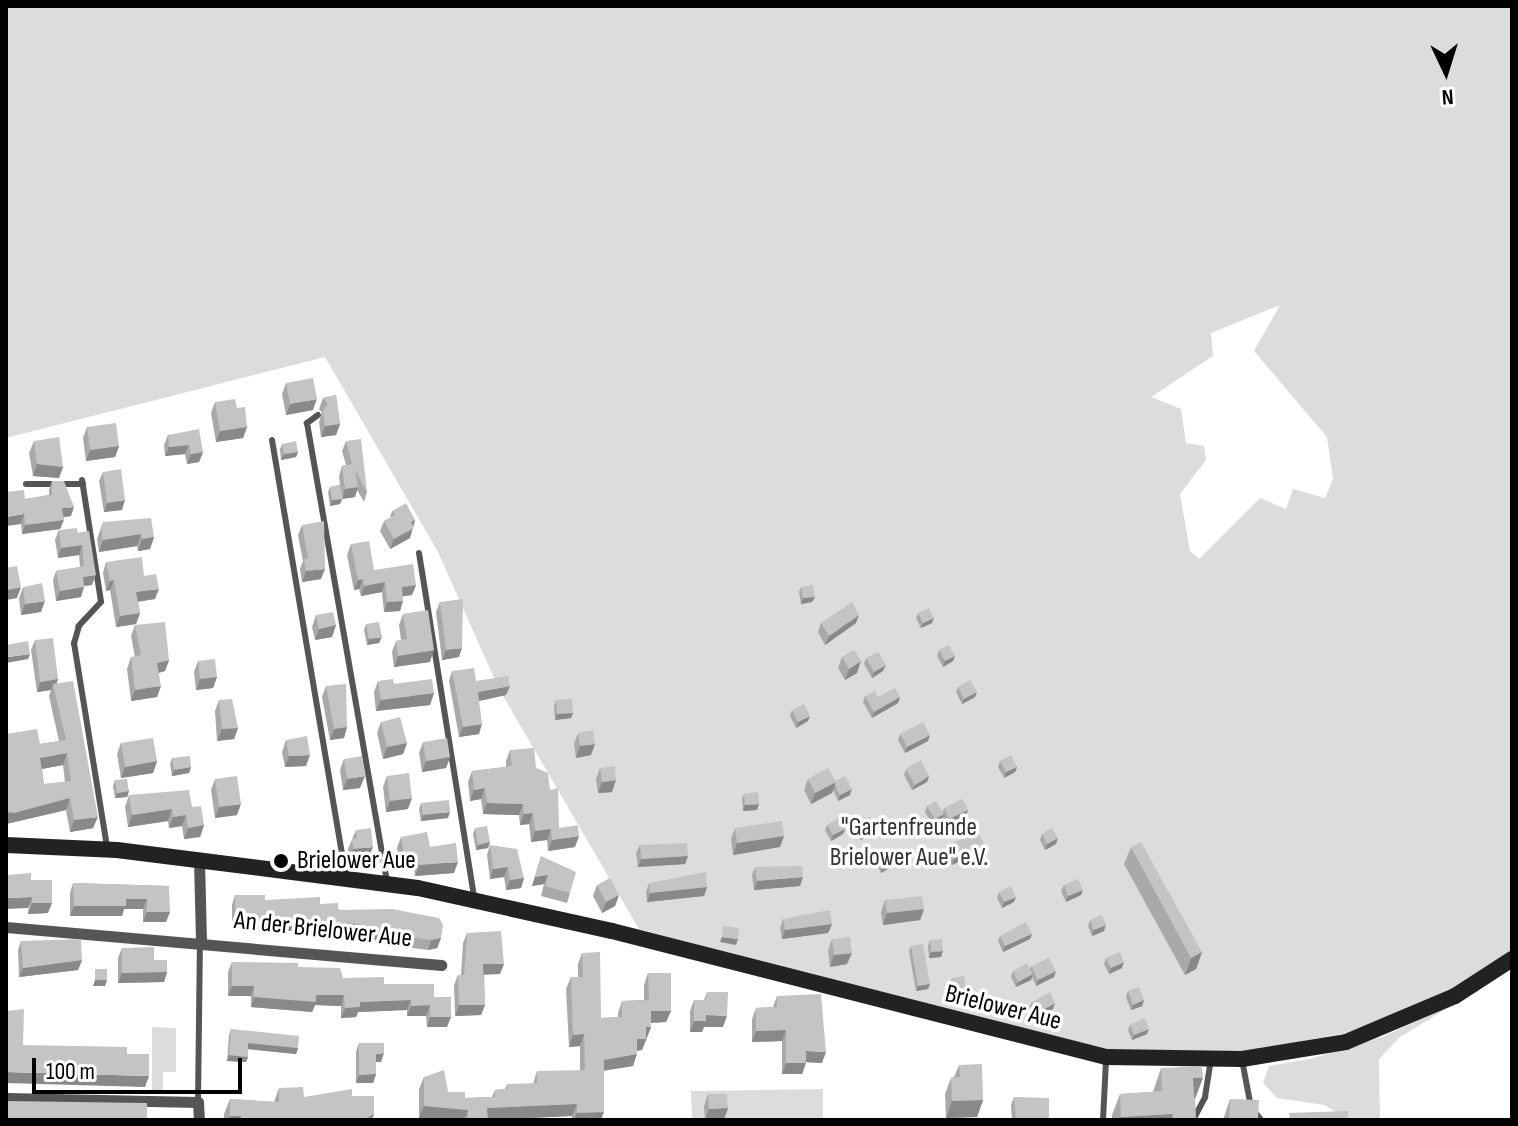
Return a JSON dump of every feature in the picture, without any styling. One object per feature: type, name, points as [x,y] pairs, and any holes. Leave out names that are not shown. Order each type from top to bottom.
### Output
[{"type":"street","name":"Brielower Aue","points":[[6,845],[199,859],[388,884],[474,899],[1106,1057],[1242,1059],[1346,1042],[1384,1029],[1455,996],[1512,959]]},
{"type":"street","name":"An der Brielower Aue","points":[[199,859],[201,940]]},
{"type":"street","name":"An der Brielower Aue","points":[[6,927],[201,940],[441,965]]},
{"type":"street","points":[[6,1098],[198,1102],[199,1120]]},
{"type":"lane","points":[[318,415],[309,417],[307,423],[388,884]]},
{"type":"lane","points":[[272,440],[346,878]]},
{"type":"lane","points":[[26,484],[82,482],[101,602],[79,626],[74,643],[107,850]]},
{"type":"lane","points":[[419,553],[474,899]]},
{"type":"lane","points":[[198,1102],[201,940]]},
{"type":"lane","points":[[1103,1120],[1106,1057]]},
{"type":"lane","points":[[1242,1059],[1251,1107],[1261,1120]]},
{"type":"lane","points":[[1193,1120],[1205,1097],[1211,1060]]},
{"type":"green space","name":"\"Gartenfreunde Brielower Aue\" e.V.","points":[[6,6],[1512,6],[1512,952],[1453,990],[1359,1031],[1243,1052],[1122,1052],[1005,1028],[639,929],[499,689],[438,552],[325,357],[6,438]],"holes":[[[1280,305],[1254,351],[1327,437],[1333,479],[1325,498],[1293,489],[1286,509],[1260,498],[1199,559],[1190,551],[1180,494],[1206,460],[1204,446],[1186,443],[1181,409],[1151,397],[1213,356],[1211,333]]]},
{"type":"green space","points":[[1456,1003],[1400,1037],[1379,1059],[1380,1120],[1350,1120],[1324,1105],[1277,1098],[1263,1083],[1269,1066],[1310,1059],[1382,1037]]},
{"type":"green space","points":[[152,1027],[176,1028],[176,1072],[163,1072],[163,1094],[152,1094]]},
{"type":"green space","points":[[823,1089],[823,1120],[692,1120],[691,1091]]},
{"type":"building","points":[[313,378],[317,399],[290,404],[286,383]]},
{"type":"building","points":[[336,395],[340,424],[325,426],[323,411],[328,404],[323,398]]},
{"type":"building","points":[[235,399],[237,408],[245,407],[247,427],[220,431],[215,402]]},
{"type":"building","points":[[116,423],[119,446],[90,450],[87,427]]},
{"type":"building","points":[[199,429],[203,452],[191,454],[189,445],[169,447],[168,435]]},
{"type":"building","points":[[59,437],[63,467],[37,464],[34,441]]},
{"type":"building","points":[[361,439],[367,492],[355,470],[358,487],[345,489],[342,466],[352,464],[346,441]]},
{"type":"building","points":[[296,441],[298,452],[284,454],[282,444]]},
{"type":"building","points":[[121,469],[125,500],[107,503],[103,472]]},
{"type":"building","points":[[52,481],[64,481],[74,507],[62,508],[64,520],[25,525],[24,514],[6,517],[6,492],[24,490],[25,499],[52,495]]},
{"type":"building","points":[[340,485],[343,499],[332,500],[330,487]]},
{"type":"building","points":[[406,503],[415,520],[411,522],[414,528],[394,539],[384,521],[395,515],[392,511]]},
{"type":"building","points":[[151,518],[154,537],[142,539],[141,534],[103,540],[103,522]]},
{"type":"building","points":[[324,521],[325,569],[306,571],[304,559],[308,558],[302,525]]},
{"type":"building","points":[[77,528],[78,533],[89,531],[96,575],[83,577],[84,587],[60,591],[56,571],[84,566],[82,545],[61,548],[59,530]]},
{"type":"building","points":[[369,541],[374,570],[413,564],[416,585],[402,587],[403,601],[387,602],[385,582],[364,586],[363,579],[358,580],[351,544]]},
{"type":"building","points":[[142,557],[144,576],[156,574],[159,589],[136,592],[140,613],[120,616],[114,580],[110,581],[106,562]]},
{"type":"building","points":[[17,566],[21,587],[6,590],[6,568]]},
{"type":"building","points":[[42,583],[45,601],[25,604],[23,587]]},
{"type":"building","points":[[813,585],[815,597],[803,598],[801,587]]},
{"type":"building","points":[[463,599],[462,648],[446,650],[440,602]]},
{"type":"building","points":[[852,602],[859,615],[829,636],[821,623]]},
{"type":"building","points":[[929,608],[934,618],[923,623],[918,613]]},
{"type":"building","points":[[428,610],[434,650],[398,656],[396,641],[407,639],[403,614]]},
{"type":"building","points":[[333,612],[336,625],[319,629],[316,615]]},
{"type":"building","points":[[165,622],[169,660],[157,663],[161,686],[135,690],[131,657],[141,655],[135,625]]},
{"type":"building","points":[[379,622],[382,637],[369,639],[366,624]]},
{"type":"building","points":[[53,638],[58,679],[40,682],[35,640]]},
{"type":"building","points":[[28,641],[30,654],[8,657],[6,645]]},
{"type":"building","points":[[949,645],[955,656],[945,661],[939,650]]},
{"type":"building","points":[[854,650],[861,661],[849,669],[842,657]]},
{"type":"building","points":[[878,652],[886,665],[874,672],[866,658]]},
{"type":"building","points":[[215,659],[217,677],[200,679],[198,661]]},
{"type":"building","points":[[474,668],[476,681],[508,676],[510,686],[478,692],[482,724],[463,727],[452,671]]},
{"type":"building","points":[[393,679],[394,684],[432,679],[434,693],[381,700],[378,681]]},
{"type":"building","points":[[970,680],[977,692],[964,699],[958,687]]},
{"type":"building","points":[[73,681],[98,817],[74,820],[70,798],[14,813],[6,812],[6,734],[37,729],[40,744],[66,740],[53,684]],"holes":[[[67,753],[71,781],[44,784],[40,758]]]},
{"type":"building","points":[[346,684],[347,727],[334,729],[326,686]]},
{"type":"building","points":[[895,688],[900,697],[874,712],[865,696],[875,691],[878,697]]},
{"type":"building","points":[[232,699],[238,728],[222,729],[219,700]]},
{"type":"building","points":[[572,699],[573,713],[557,714],[556,700]]},
{"type":"building","points":[[804,704],[810,716],[798,722],[792,710]]},
{"type":"building","points":[[400,717],[407,743],[387,747],[381,722]]},
{"type":"building","points":[[923,722],[930,735],[907,747],[900,734]]},
{"type":"building","points":[[593,730],[595,744],[580,746],[578,733]]},
{"type":"building","points":[[307,736],[310,755],[289,756],[286,740]]},
{"type":"building","points":[[153,738],[157,761],[125,767],[121,743]]},
{"type":"building","points":[[447,738],[450,757],[426,761],[423,742]]},
{"type":"building","points":[[534,748],[536,768],[548,773],[550,790],[558,788],[559,828],[578,825],[579,836],[552,840],[551,829],[535,831],[533,813],[524,814],[523,804],[487,803],[485,788],[474,790],[472,771],[512,766],[510,750]]},
{"type":"building","points":[[1011,755],[1017,767],[1006,772],[1000,761]]},
{"type":"building","points":[[190,756],[191,767],[174,770],[172,758]]},
{"type":"building","points":[[362,756],[365,776],[347,779],[344,759]]},
{"type":"building","points":[[921,760],[929,776],[915,785],[906,769]]},
{"type":"building","points":[[615,766],[616,780],[602,782],[600,768]]},
{"type":"building","points":[[828,768],[836,782],[815,793],[808,779]]},
{"type":"building","points":[[409,773],[412,798],[390,801],[387,776]]},
{"type":"building","points":[[237,776],[241,804],[219,807],[215,779]]},
{"type":"building","points":[[845,776],[852,789],[840,795],[835,781]]},
{"type":"building","points":[[127,779],[129,791],[117,793],[115,780]]},
{"type":"building","points":[[189,790],[192,807],[201,806],[204,825],[188,828],[186,815],[173,817],[172,809],[132,815],[129,795]]},
{"type":"building","points":[[758,792],[759,804],[745,805],[744,794]]},
{"type":"building","points":[[962,799],[968,810],[949,819],[944,808]]},
{"type":"building","points":[[449,800],[450,812],[423,815],[421,803]]},
{"type":"building","points":[[936,801],[944,814],[935,819],[927,806]]},
{"type":"building","points":[[869,817],[875,828],[862,834],[857,823]]},
{"type":"building","points":[[839,818],[845,829],[833,835],[827,825]]},
{"type":"building","points":[[782,821],[784,836],[737,843],[735,828]]},
{"type":"building","points":[[487,826],[490,842],[478,845],[475,828]]},
{"type":"building","points":[[371,828],[373,847],[353,849],[352,839],[357,838],[356,830]]},
{"type":"building","points":[[1052,828],[1058,838],[1047,844],[1042,834]]},
{"type":"building","points":[[427,832],[430,847],[456,843],[458,862],[419,865],[418,858],[405,860],[401,837]]},
{"type":"building","points":[[978,833],[984,844],[954,859],[947,845]]},
{"type":"building","points":[[1141,842],[1202,952],[1191,958],[1131,847]]},
{"type":"building","points":[[687,843],[688,856],[641,859],[640,845]]},
{"type":"building","points":[[490,845],[517,849],[524,878],[510,880],[508,867],[493,869]]},
{"type":"building","points":[[888,852],[893,862],[883,867],[878,857]]},
{"type":"building","points":[[541,856],[576,872],[570,893],[545,886],[548,875],[535,877]]},
{"type":"building","points":[[802,866],[803,877],[757,881],[755,867]]},
{"type":"building","points":[[706,872],[707,887],[650,893],[649,883]]},
{"type":"building","points":[[31,873],[31,880],[52,880],[52,903],[32,903],[32,897],[6,898],[6,875]]},
{"type":"building","points":[[610,878],[619,895],[606,902],[597,885]]},
{"type":"building","points":[[1078,879],[1083,890],[1068,896],[1064,885]]},
{"type":"building","points":[[73,883],[169,886],[170,912],[147,912],[147,899],[126,899],[126,906],[74,906]]},
{"type":"building","points":[[1011,886],[1016,897],[1004,902],[999,892]]},
{"type":"building","points":[[235,895],[265,895],[265,900],[320,897],[320,904],[338,903],[338,910],[392,909],[439,918],[443,925],[441,938],[408,937],[401,930],[359,930],[359,924],[235,918]]},
{"type":"building","points":[[922,896],[924,909],[887,913],[885,900]]},
{"type":"building","points":[[830,910],[832,924],[785,930],[783,919]]},
{"type":"building","points":[[1102,915],[1106,925],[1094,930],[1090,920]]},
{"type":"building","points":[[1026,922],[1032,934],[1005,946],[1000,936]]},
{"type":"building","points":[[723,926],[739,928],[738,939],[722,937]]},
{"type":"building","points":[[501,931],[504,964],[483,964],[485,1005],[459,1005],[458,975],[464,975],[467,933]]},
{"type":"building","points":[[850,937],[852,953],[834,955],[832,939]]},
{"type":"building","points":[[81,939],[82,960],[23,968],[21,941]]},
{"type":"building","points":[[942,939],[943,951],[931,952],[930,940]]},
{"type":"building","points":[[923,944],[930,984],[918,986],[911,946]]},
{"type":"building","points":[[154,947],[154,960],[167,960],[167,972],[122,973],[122,948]]},
{"type":"building","points":[[600,952],[601,1018],[622,1017],[622,1001],[649,1000],[648,973],[671,973],[671,1011],[651,1011],[651,1027],[646,1027],[646,1039],[637,1039],[637,1054],[604,1060],[604,1112],[577,1113],[577,1104],[487,1108],[488,1120],[468,1120],[468,1110],[424,1106],[424,1077],[444,1070],[448,1092],[465,1092],[465,1098],[495,1097],[495,1090],[507,1089],[507,1084],[537,1083],[537,1071],[585,1070],[584,1034],[573,1035],[571,977],[583,977],[582,953]]},
{"type":"building","points":[[1120,952],[1124,962],[1111,968],[1106,958]]},
{"type":"building","points":[[1049,958],[1056,971],[1038,980],[1031,966]]},
{"type":"building","points":[[232,962],[298,963],[298,967],[340,968],[343,978],[384,977],[384,984],[434,984],[434,997],[451,997],[451,1017],[430,1017],[430,1005],[411,1006],[411,1000],[360,1002],[360,1007],[345,1008],[344,995],[316,995],[316,1002],[254,997],[254,986],[232,986]]},
{"type":"building","points":[[1027,963],[1033,974],[1018,982],[1013,971]]},
{"type":"building","points":[[95,969],[107,969],[107,980],[95,980]]},
{"type":"building","points":[[964,976],[966,991],[954,992],[952,978]]},
{"type":"building","points":[[1139,987],[1144,1000],[1133,1005],[1128,991]]},
{"type":"building","points":[[707,992],[728,992],[727,1016],[706,1015],[706,1021],[694,1021],[694,1000],[706,1000]]},
{"type":"building","points":[[1050,992],[1055,1003],[1037,1013],[1032,1002]]},
{"type":"building","points":[[821,994],[826,1052],[806,1051],[806,1063],[786,1063],[786,1030],[756,1031],[756,1008],[777,1007],[777,996]]},
{"type":"building","points":[[24,1009],[23,1045],[127,1047],[127,1054],[149,1054],[149,1076],[6,1072],[6,1011]]},
{"type":"building","points":[[1145,1018],[1149,1029],[1134,1035],[1130,1025]]},
{"type":"building","points":[[231,1029],[299,1036],[298,1048],[248,1043],[248,1057],[229,1055]]},
{"type":"building","points":[[359,1043],[384,1043],[384,1053],[376,1054],[376,1074],[359,1075]]},
{"type":"building","points":[[982,1064],[983,1100],[952,1101],[951,1078],[960,1077],[959,1065]]},
{"type":"building","points":[[1202,1066],[1203,1078],[1193,1078],[1196,1120],[1173,1120],[1173,1114],[1121,1117],[1120,1094],[1162,1091],[1161,1068]]},
{"type":"building","points":[[303,1087],[304,1097],[352,1089],[352,1096],[374,1096],[374,1114],[367,1118],[317,1120],[241,1120],[241,1116],[230,1116],[230,1099],[279,1102],[279,1088]]},
{"type":"building","points":[[708,1094],[727,1094],[728,1108],[709,1109]]},
{"type":"building","points":[[1014,1097],[1049,1098],[1049,1120],[1016,1120]]},
{"type":"building","points":[[1230,1099],[1259,1100],[1258,1120],[1229,1120]]},
{"type":"building","points":[[6,1101],[147,1103],[147,1120],[6,1120]]},
{"type":"building","points":[[1348,1111],[1348,1120],[1290,1120],[1289,1113]]},
{"type":"place","name":"Brielower Aue","points":[[281,861]]}]
